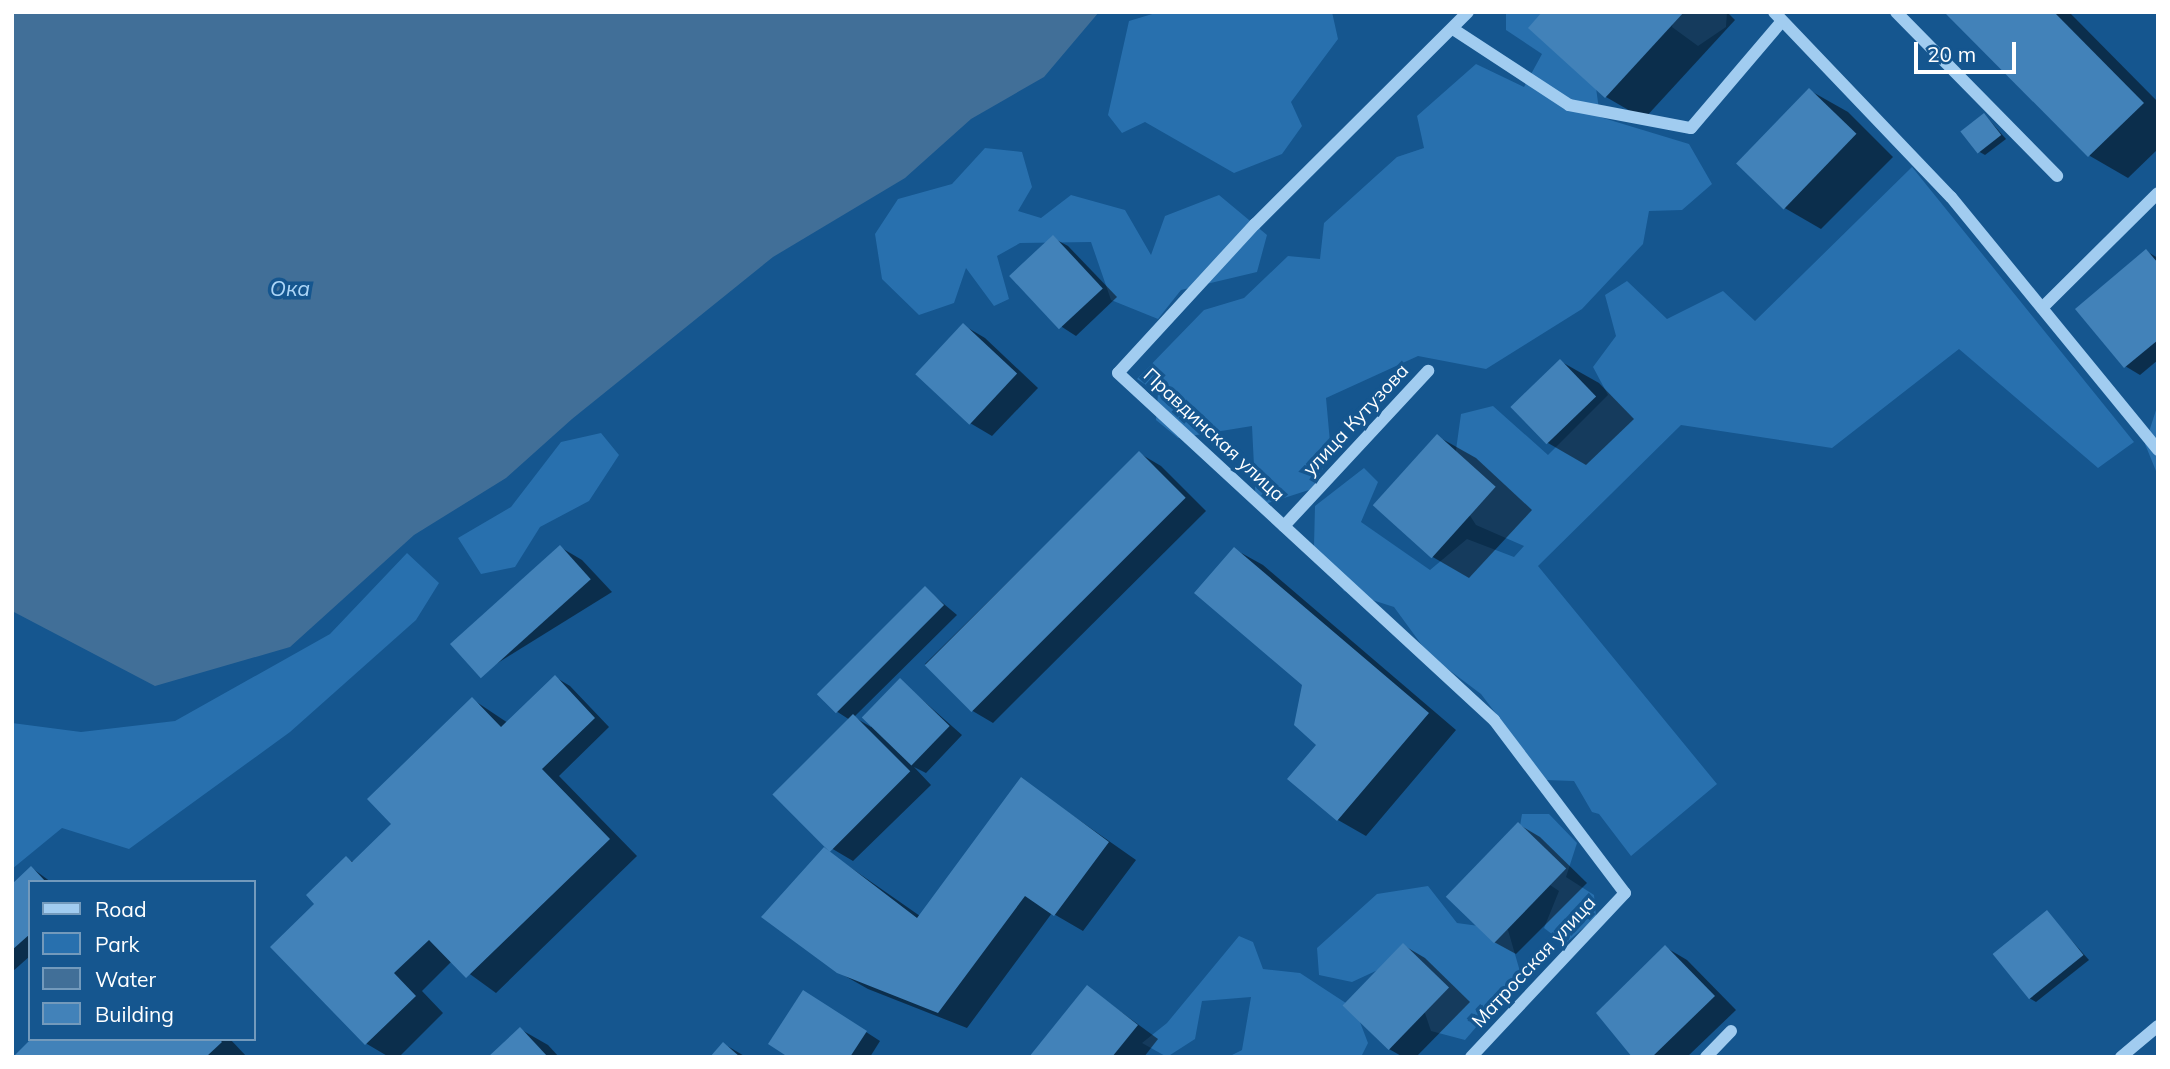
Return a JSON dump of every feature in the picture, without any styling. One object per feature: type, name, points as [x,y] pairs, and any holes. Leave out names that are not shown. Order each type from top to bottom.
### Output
[{"type":"street","name":"Правдинская улица","points":[[1468,12],[1255,224],[1118,373],[1494,720],[1625,893]]},
{"type":"street","points":[[1896,12],[2057,176]]},
{"type":"street","points":[[1453,29],[1569,105],[1691,128],[1778,17],[1951,197],[2158,450]]},
{"type":"street","points":[[2042,308],[2158,193]]},
{"type":"street","name":"улица Кутузова","points":[[1284,526],[1428,372]]},
{"type":"street","name":"Матросская улица","points":[[1471,1057],[1625,893]]},
{"type":"street","points":[[2121,1057],[2158,1026]]},
{"type":"street","points":[[1706,1057],[1731,1031]]},
{"type":"green space","points":[[1159,12],[1332,12],[1338,39],[1291,102],[1302,126],[1282,154],[1234,173],[1145,122],[1122,133],[1108,115],[1129,21]]},
{"type":"green space","points":[[1506,12],[1568,12],[1591,51],[1600,117],[1689,144],[1712,184],[1682,210],[1649,211],[1643,244],[1582,309],[1486,369],[1418,356],[1326,398],[1331,453],[1312,489],[1256,507],[1252,426],[1178,438],[1156,420],[1158,393],[1137,379],[1204,310],[1244,298],[1288,256],[1320,259],[1324,223],[1397,157],[1424,148],[1417,116],[1476,64],[1524,87],[1542,54],[1506,30]]},
{"type":"green space","points":[[1675,12],[1727,12],[1726,27],[1698,46],[1672,27]]},
{"type":"green space","points":[[985,148],[1022,152],[1032,187],[1018,211],[1041,218],[1071,195],[1125,210],[1151,255],[1165,216],[1219,195],[1267,235],[1257,272],[1181,290],[1158,319],[1111,300],[1091,242],[1020,243],[997,256],[1009,299],[994,306],[966,268],[954,303],[919,315],[882,279],[875,234],[898,199],[952,184]]},
{"type":"green space","points":[[1912,167],[2134,442],[2098,468],[1959,349],[1832,448],[1681,425],[1538,566],[1717,784],[1631,856],[1599,814],[1592,812],[1574,781],[1546,780],[1481,694],[1429,655],[1394,607],[1344,591],[1314,546],[1315,506],[1364,468],[1378,482],[1361,522],[1430,570],[1467,539],[1514,557],[1524,546],[1476,525],[1451,486],[1461,414],[1493,406],[1548,455],[1608,395],[1593,367],[1616,336],[1605,295],[1627,281],[1667,319],[1723,291],[1755,321]]},
{"type":"green space","points":[[2158,404],[2158,476],[2145,444]]},
{"type":"green space","points":[[601,433],[619,455],[589,501],[540,527],[515,567],[481,574],[458,538],[511,507],[561,442]]},
{"type":"green space","points":[[407,553],[439,583],[416,620],[290,732],[129,849],[62,828],[12,869],[12,723],[81,732],[175,721],[330,634]]},
{"type":"green space","points":[[1522,814],[1549,814],[1577,843],[1566,877],[1594,895],[1596,917],[1565,944],[1544,928],[1559,891],[1514,861]]},
{"type":"green space","points":[[1428,886],[1457,923],[1508,930],[1521,975],[1465,1040],[1431,1031],[1406,957],[1352,982],[1319,975],[1317,948],[1377,894]]},
{"type":"green space","points":[[1239,936],[1253,942],[1263,969],[1300,973],[1355,1009],[1368,1043],[1361,1057],[1228,1057],[1242,1050],[1251,997],[1202,1001],[1195,1039],[1167,1057],[1142,1043],[1167,1023]]},
{"type":"water","name":"Ока","points":[[12,12],[1099,12],[1044,77],[971,119],[905,178],[773,257],[572,419],[506,478],[414,535],[290,647],[155,686],[12,611]]},
{"type":"building","points":[[1542,12],[1684,12],[1605,98],[1528,28]]},
{"type":"building","points":[[1944,12],[2054,12],[2144,103],[2088,157]]},
{"type":"building","points":[[1809,88],[1856,134],[1784,209],[1736,164]]},
{"type":"building","points":[[1984,113],[2001,135],[1978,154],[1960,131]]},
{"type":"building","points":[[1053,235],[1103,288],[1059,329],[1009,276]]},
{"type":"building","points":[[2146,249],[2158,263],[2158,340],[2124,368],[2075,309]]},
{"type":"building","points":[[963,323],[1017,373],[969,425],[915,374]]},
{"type":"building","points":[[1560,359],[1596,396],[1546,444],[1510,407]]},
{"type":"building","points":[[1437,434],[1496,487],[1431,558],[1373,505]]},
{"type":"building","points":[[1139,451],[1186,498],[971,712],[925,665]]},
{"type":"building","points":[[560,545],[591,579],[481,678],[450,644]]},
{"type":"building","points":[[1234,547],[1429,713],[1337,821],[1287,779],[1316,745],[1294,725],[1302,685],[1194,593]]},
{"type":"building","points":[[925,586],[944,605],[836,713],[817,694]]},
{"type":"building","points":[[555,675],[595,718],[542,769],[610,839],[466,978],[429,940],[394,973],[416,996],[365,1045],[270,947],[314,904],[306,895],[346,856],[352,862],[391,824],[367,799],[472,697],[501,727]]},
{"type":"building","points":[[900,678],[950,726],[911,765],[862,718]]},
{"type":"building","points":[[853,714],[910,771],[830,852],[772,795]]},
{"type":"building","points":[[1021,777],[1109,842],[1054,916],[1025,896],[938,1013],[837,973],[761,917],[824,847],[917,918]]},
{"type":"building","points":[[1518,822],[1566,869],[1494,943],[1446,897]]},
{"type":"building","points":[[31,866],[44,880],[28,880],[28,936],[12,950],[12,884]]},
{"type":"building","points":[[2047,910],[2084,955],[2029,999],[1993,954]]},
{"type":"building","points":[[1403,943],[1449,987],[1389,1050],[1343,1006]]},
{"type":"building","points":[[1665,945],[1715,996],[1652,1057],[1632,1057],[1596,1013]]},
{"type":"building","points":[[1087,985],[1138,1025],[1112,1057],[1029,1057]]},
{"type":"building","points":[[803,990],[867,1031],[850,1057],[788,1057],[768,1044]]},
{"type":"building","points":[[520,1027],[548,1057],[488,1057]]},
{"type":"building","points":[[29,1041],[222,1042],[206,1057],[13,1057]]},
{"type":"building","points":[[723,1042],[740,1057],[710,1057]]}]
